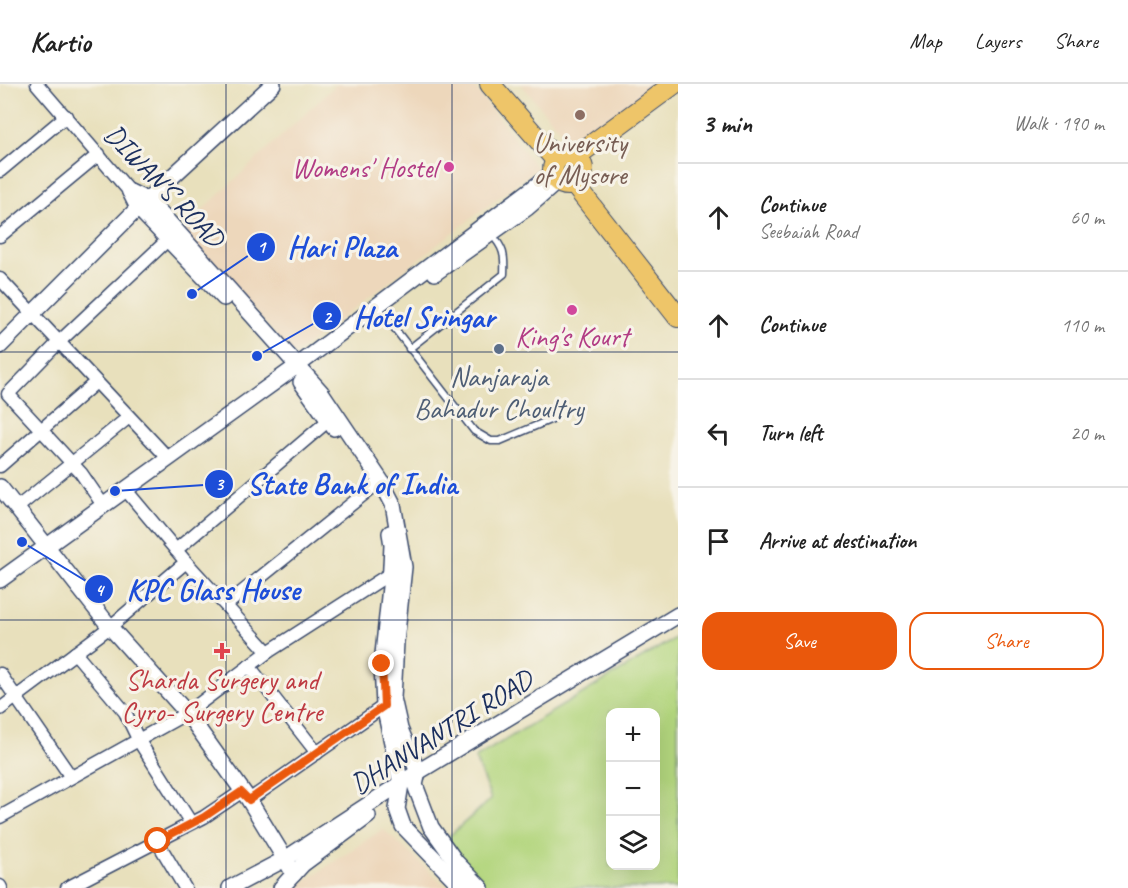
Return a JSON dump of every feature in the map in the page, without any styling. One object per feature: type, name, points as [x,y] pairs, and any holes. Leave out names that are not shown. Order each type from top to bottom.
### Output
[{"type":"main road","points":[[490,84],[568,169],[678,297]]},
{"type":"main road","points":[[505,84],[678,317]]},
{"type":"main road","points":[[568,169],[674,84]]},
{"type":"main road","points":[[568,169],[678,94]]},
{"type":"street","name":"DIWAN'S ROAD","points":[[37,84],[130,192],[337,413],[393,504],[404,567],[393,698],[408,785]]},
{"type":"street","points":[[0,346],[143,204],[273,84]]},
{"type":"street","points":[[0,171],[66,116]]},
{"type":"street","points":[[0,236],[99,154]]},
{"type":"street","points":[[294,368],[304,366],[491,233],[568,169]]},
{"type":"street","points":[[0,580],[568,169]]},
{"type":"street","points":[[103,505],[71,462],[8,394],[59,342],[172,235]]},
{"type":"street","points":[[0,279],[168,458]]},
{"type":"street","points":[[294,368],[374,486],[385,509],[392,545],[383,637],[384,706],[408,785],[431,827],[456,862],[481,888]]},
{"type":"street","points":[[0,466],[96,382]]},
{"type":"street","points":[[18,507],[129,417]]},
{"type":"street","points":[[176,550],[328,420]]},
{"type":"street","points":[[226,605],[374,486]]},
{"type":"street","points":[[0,487],[110,627],[187,712],[245,796],[294,874]]},
{"type":"street","points":[[125,489],[186,562],[268,652]]},
{"type":"street","points":[[0,709],[110,627],[186,562]]},
{"type":"street","points":[[0,817],[187,712],[268,652],[391,573]]},
{"type":"street","name":"DHANVANTRI ROAD","points":[[230,888],[285,859],[624,654],[678,615]]},
{"type":"street","name":"DHANVANTRI ROAD","points":[[624,654],[678,627]]},
{"type":"street","points":[[75,653],[125,712],[139,741],[192,823]]},
{"type":"street","points":[[249,666],[317,753]]},
{"type":"street","points":[[0,674],[72,777]]},
{"type":"street","points":[[67,888],[245,796],[317,753],[384,706]]},
{"type":"street","points":[[408,785],[403,826],[463,888]]},
{"type":"street","name":"DHANVANTRI ROAD","points":[[281,888],[303,864],[408,785]]},
{"type":"street","points":[[158,841],[185,888]]},
{"type":"lane","points":[[409,349],[504,274],[503,246],[491,233]]},
{"type":"lane","points":[[381,311],[474,430],[483,438],[500,441],[552,419]]},
{"type":"shaded area","points":[[337,84],[472,84],[537,168],[294,355],[181,230]]},
{"type":"shaded area","name":"University of Mysore","points":[[521,84],[658,84],[572,145]]},
{"type":"shaded area","points":[[383,829],[448,888],[295,888]]},
{"type":"green space","points":[[678,636],[678,888],[485,888],[439,845],[491,799],[475,758]]},
{"type":"place","name":"University of Mysore","points":[[580,115]]},
{"type":"place","name":"Womens' Hostel","points":[[449,167]]},
{"type":"place","name":"Hari Plaza","points":[[192,294]]},
{"type":"place","name":"King's Kourt","points":[[572,310]]},
{"type":"place","name":"Nanjaraja Bahadur Choultry","points":[[499,349]]},
{"type":"place","name":"Hotel Sringar","points":[[257,356]]},
{"type":"place","name":"State Bank of India","points":[[115,491]]},
{"type":"place","name":"KPC Glass House","points":[[22,542]]},
{"type":"place","name":"Sharda Surgery and Cyro- Surgery Centre","points":[[222,651]]},
{"type":"route","points":[[158,841],[204,817],[241,792],[249,800],[384,706],[382,664]]}]
